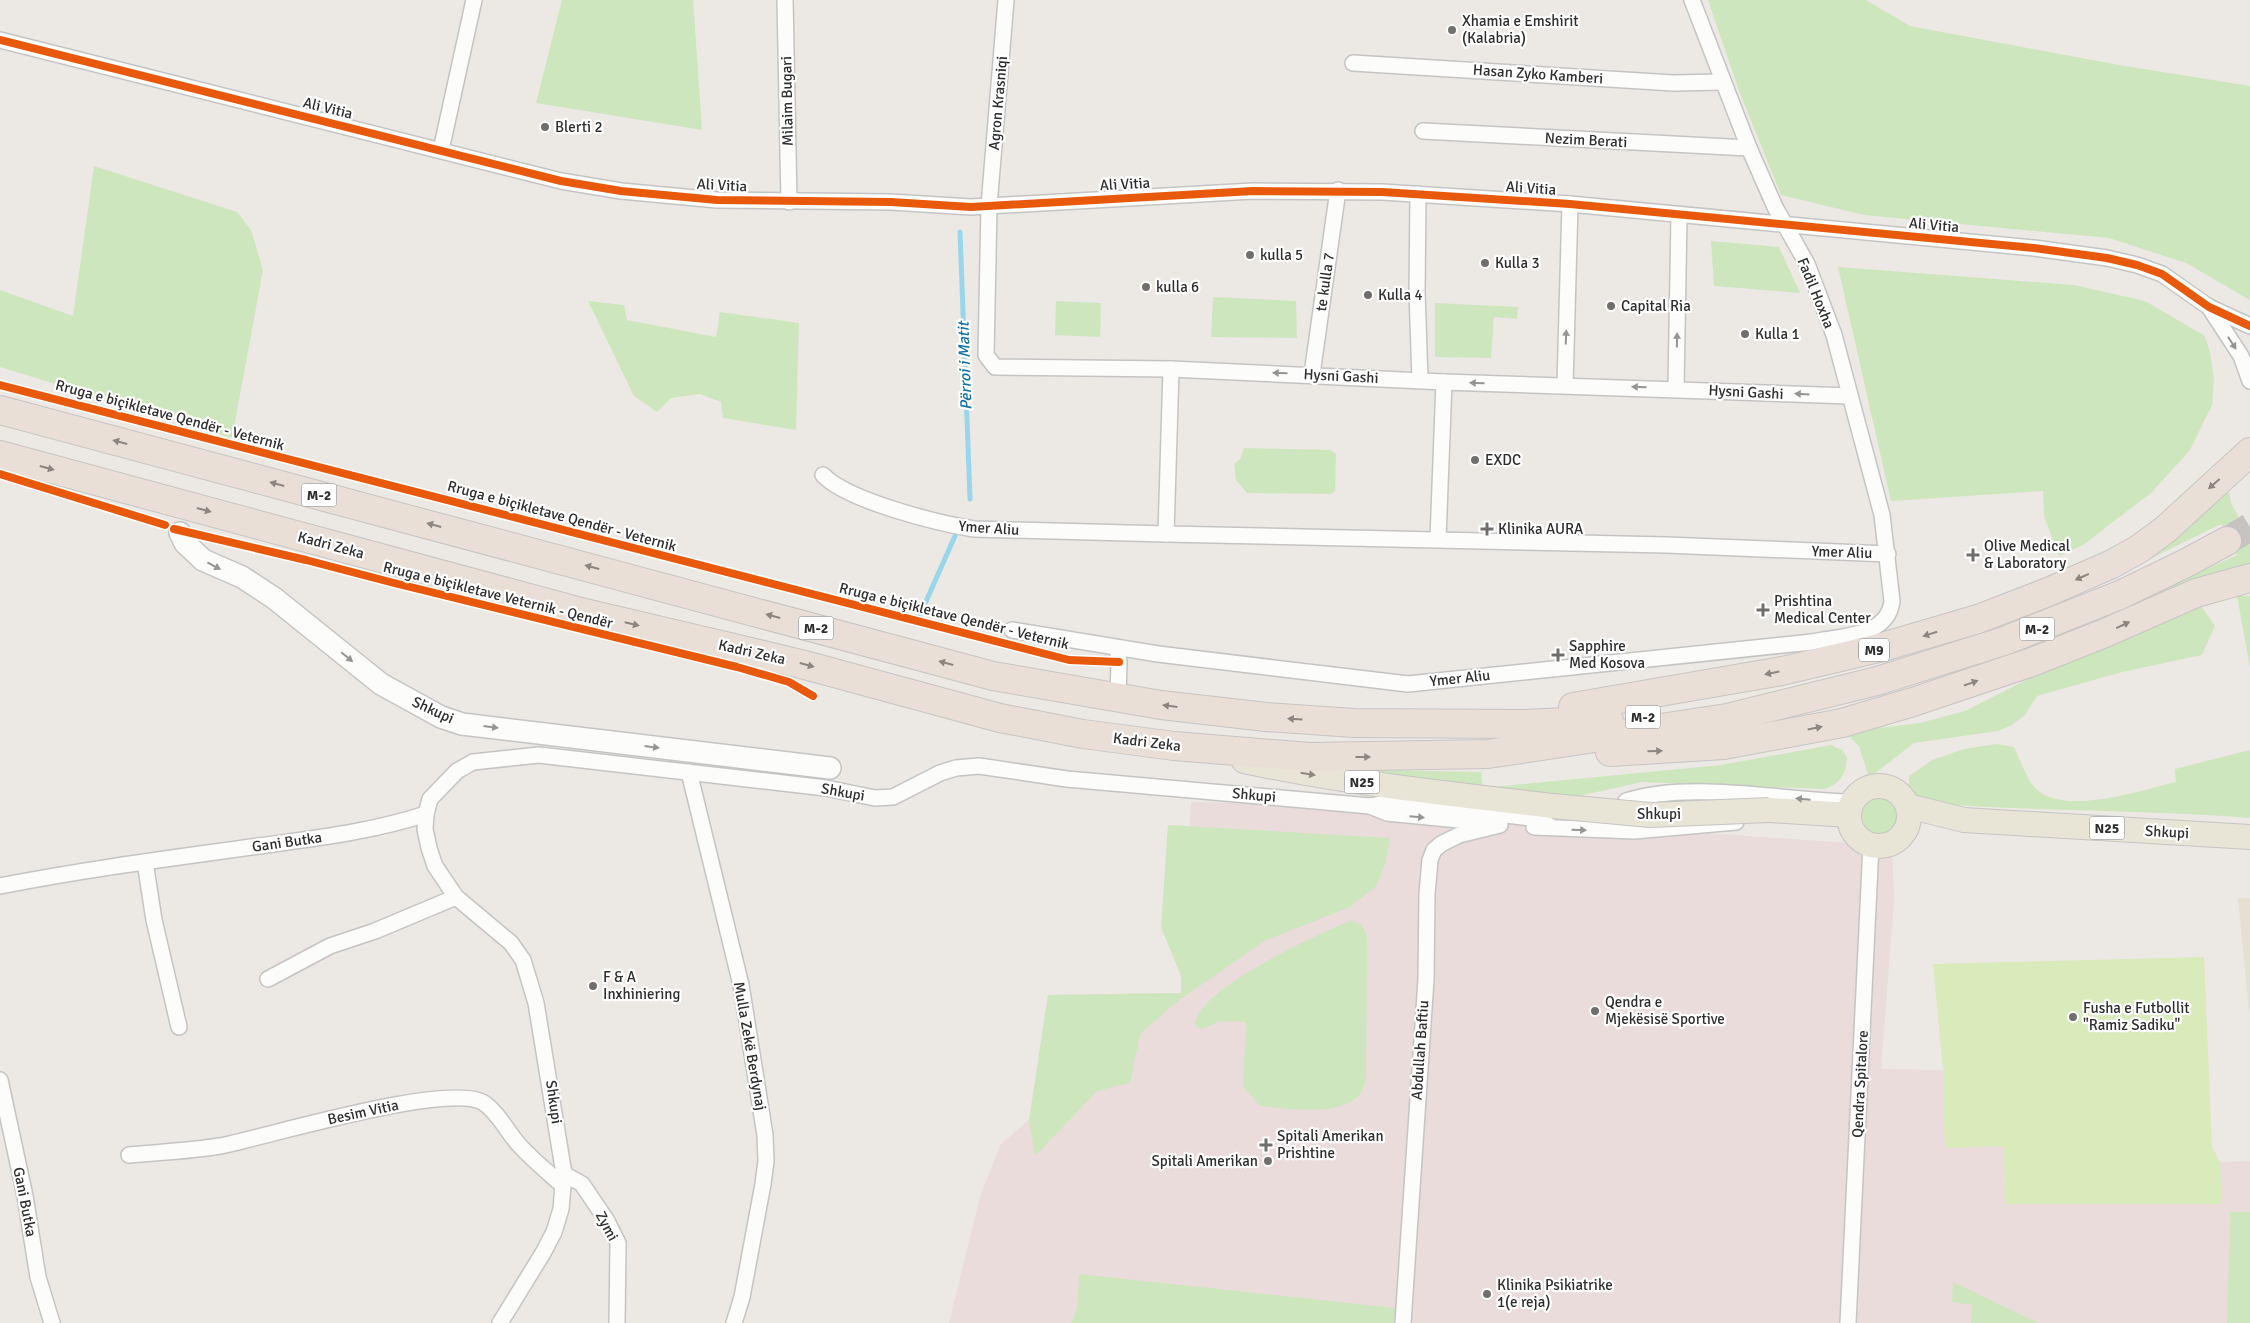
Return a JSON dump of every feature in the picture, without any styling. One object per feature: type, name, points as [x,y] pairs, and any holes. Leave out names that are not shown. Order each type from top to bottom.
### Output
[{"type":"highway","name":"M-2","points":[[0,410],[993,676],[1203,711],[1274,718],[1354,722],[1585,723],[1662,715],[1836,690]]},
{"type":"highway","name":"M9","points":[[1449,723],[1583,706],[1782,671],[1879,648],[1978,619],[2084,577],[2139,549],[2166,529],[2250,452]]},
{"type":"highway","name":"Kadri Zeka","points":[[0,455],[577,611],[802,664],[1000,718],[1082,734],[1174,746],[1310,756],[1449,756],[1518,751]]},
{"type":"highway","name":"M-2","points":[[1518,751],[1727,718],[1877,681],[1947,660],[2054,622],[2120,595],[2227,541]]},
{"type":"highway","points":[[1518,751],[1588,753],[1724,745],[1842,723],[1913,702],[2032,662],[2105,633],[2196,593],[2250,578]]},
{"type":"main road","name":"Shkupi","points":[[180,533],[185,543],[203,560],[242,578],[274,598],[369,675],[441,717],[462,724],[830,768]]},
{"type":"main road","name":"Shkupi","points":[[1174,746],[1314,775],[1550,813],[1650,815],[1769,810],[1850,812]]},
{"type":"main road","points":[[1871,845],[1857,837],[1850,812],[1864,790],[1882,786],[1892,788],[1900,794],[1908,806],[1909,819],[1905,832]]},
{"type":"main road","name":"Shkupi","points":[[1908,806],[1964,820],[2250,837]]},
{"type":"main road","name":"Shkupi","points":[[1871,845],[1887,845],[1900,838],[1905,832],[1964,820]]},
{"type":"street","points":[[441,150],[474,0]]},
{"type":"street","name":"Milaim Bugari","points":[[785,0],[789,202]]},
{"type":"street","name":"Agron Krasniqi","points":[[989,206],[1006,0]]},
{"type":"street","name":"Fadil Hoxha","points":[[1692,0],[1749,148],[1785,226],[1807,264],[1834,335],[1882,515],[1892,601]]},
{"type":"street","name":"Ali Vitia","points":[[0,40],[561,181],[622,191],[717,200],[891,202],[989,206],[1244,192],[1338,190],[1570,204],[1679,216],[2034,248],[2108,258],[2137,265],[2162,274],[2209,307],[2250,326]]},
{"type":"street","name":"Hasan Zyko Kamberi","points":[[1352,63],[1673,83],[1723,82]]},
{"type":"street","name":"Nezim Berati","points":[[1423,131],[1749,148]]},
{"type":"street","name":"te kulla 7","points":[[1312,374],[1338,190]]},
{"type":"street","points":[[1418,194],[1417,292],[1420,380]]},
{"type":"street","points":[[1565,385],[1570,204]]},
{"type":"street","name":"Hysni Gashi","points":[[989,206],[986,356],[995,367],[1171,369],[1312,374],[1444,382],[1676,388],[1850,396]]},
{"type":"street","points":[[1676,388],[1679,216]]},
{"type":"street","name":"Ali Vitia","points":[[2209,307],[2241,356],[2250,382]]},
{"type":"street","points":[[1166,534],[1171,369]]},
{"type":"street","points":[[1438,539],[1444,382]]},
{"type":"street","name":"Ymer Aliu","points":[[823,476],[831,483],[851,494],[952,526],[974,530],[1438,539],[1888,554]]},
{"type":"street","name":"Ymer Aliu","points":[[1012,630],[1117,648],[1408,684],[1812,642],[1864,632],[1880,626],[1891,611],[1892,601]]},
{"type":"street","points":[[1117,648],[1119,662],[1118,697]]},
{"type":"street","name":"Shkupi","points":[[500,1323],[554,1232],[561,1209],[564,1180],[536,1003],[524,960],[511,943],[456,897],[435,866],[429,848],[426,814],[430,799],[457,771],[473,762],[539,755],[826,788],[875,798],[892,797],[940,773],[967,766],[989,766],[1067,779],[1370,806],[1390,802],[1550,813]]},
{"type":"street","name":"Mulla Zekë Berdynaj","points":[[689,772],[741,985],[765,1135],[766,1161],[763,1184],[742,1297],[734,1323]]},
{"type":"street","name":"Shkupi","points":[[1626,801],[1652,795],[1707,794],[1850,812]]},
{"type":"street","name":"Shkupi","points":[[1370,806],[1387,813],[1500,824],[1556,829],[1634,831],[1850,812]]},
{"type":"street","name":"Gani Butka","points":[[0,886],[146,862],[338,836],[397,823],[426,814]]},
{"type":"street","name":"Abdullah Baftiu","points":[[1403,1323],[1410,1240],[1430,860],[1434,850],[1441,844],[1459,835],[1500,824]]},
{"type":"street","name":"Qendra Spitalore","points":[[1848,1323],[1871,845]]},
{"type":"street","points":[[146,862],[154,920],[179,1027]]},
{"type":"street","points":[[268,979],[330,946],[375,931],[456,897]]},
{"type":"street","name":"Gani Butka","points":[[0,1080],[25,1196],[38,1278],[52,1323]]},
{"type":"street","name":"Besim Vitia","points":[[129,1155],[219,1146],[300,1125],[404,1103],[469,1099],[484,1103],[500,1119],[520,1147],[564,1180]]},
{"type":"street","name":"Zymi","points":[[564,1180],[582,1184],[607,1221],[618,1243],[617,1323]]},
{"type":"shaded area","points":[[1191,802],[1286,804],[1892,846],[1894,900],[1881,1069],[1943,1070],[1945,1147],[2004,1146],[2005,1204],[2222,1204],[2220,1162],[2250,1161],[2250,1323],[949,1323],[980,1197],[1001,1144],[1029,1120],[1048,995],[1181,993]]},
{"type":"shaded area","points":[[2238,898],[2250,898],[2250,1020]]},
{"type":"green space","points":[[562,0],[693,0],[702,130],[536,103]]},
{"type":"green space","points":[[1708,0],[1866,0],[1910,26],[2119,65],[2250,86],[2250,300],[2186,263],[2109,238],[1864,215],[1781,195],[1738,88]]},
{"type":"green space","points":[[94,166],[237,212],[251,230],[263,270],[232,438],[0,367],[0,290],[73,316]]},
{"type":"green space","points":[[1711,241],[1779,247],[1800,293],[1714,286]]},
{"type":"green space","points":[[1838,267],[2074,285],[2145,301],[2205,336],[2210,352],[2214,380],[2212,405],[2190,450],[2151,493],[2083,545],[2059,556],[2044,516],[2043,491],[1891,501]]},
{"type":"green space","points":[[1213,297],[1296,301],[1297,338],[1211,337]]},
{"type":"green space","points":[[588,301],[624,305],[627,320],[716,337],[720,312],[799,323],[796,430],[723,418],[721,402],[700,394],[671,398],[657,412],[634,396]]},
{"type":"green space","points":[[1056,301],[1101,303],[1100,337],[1055,335]]},
{"type":"green space","points":[[1435,303],[1518,307],[1517,319],[1494,317],[1491,358],[1435,357]]},
{"type":"green space","points":[[1244,448],[1330,450],[1336,454],[1335,491],[1331,494],[1247,493],[1236,480],[1234,464],[1240,459]]},
{"type":"green space","points":[[2226,478],[2231,503],[2250,537],[2250,569],[2124,613],[2122,608],[2237,555],[2221,524],[2107,580]]},
{"type":"green space","points":[[2237,596],[2250,596],[2250,667]]},
{"type":"green space","points":[[2199,603],[2215,626],[2202,655],[2122,672],[2037,696],[2025,715],[2012,725],[1998,731],[1914,743],[1869,778],[1859,746],[1845,732],[1920,723],[1965,711],[2028,679],[2030,671]]},
{"type":"green space","points":[[1996,744],[2014,747],[2026,774],[2035,788],[2048,796],[2064,800],[2083,801],[2124,795],[2176,782],[2175,769],[2250,750],[2250,818],[1916,802],[1909,789],[1909,776],[1932,760],[1964,749]]},
{"type":"green space","points":[[1831,745],[1842,750],[1847,757],[1842,777],[1835,784],[1825,789],[1642,782],[1574,797],[1556,799],[1471,790],[1334,769],[1481,772],[1483,788],[1721,765]]},
{"type":"green space","points":[[1880,798],[1887,799],[1893,803],[1897,809],[1897,823],[1893,829],[1887,833],[1880,834],[1873,833],[1867,829],[1863,823],[1862,816],[1863,809],[1867,803],[1873,799]]},
{"type":"green space","points":[[1168,825],[1390,838],[1385,864],[1376,886],[1350,907],[1266,940],[1178,1001],[1140,1034],[1130,1083],[1097,1091],[1035,1156],[1029,1121],[1048,995],[1181,993],[1181,976],[1161,927]]},
{"type":"green space","points":[[1352,920],[1362,925],[1367,936],[1366,1079],[1362,1091],[1351,1101],[1327,1109],[1313,1110],[1260,1106],[1243,1086],[1246,1022],[1219,1021],[1203,1029],[1197,1027],[1195,1023],[1203,1008],[1218,993],[1239,978],[1289,949]]},
{"type":"green space","name":"Fusha e Futbollit \"Ramiz Sadiku\"","points":[[2204,957],[2212,1147],[2220,1162],[2222,1204],[2005,1204],[2004,1146],[1945,1148],[1943,1070],[1933,964]]},
{"type":"green space","points":[[2230,1212],[2250,1212],[2250,1323],[2227,1323]]},
{"type":"green space","points":[[1079,1274],[1395,1308],[1394,1323],[1071,1323],[1077,1308]]},
{"type":"green space","points":[[1953,1282],[2038,1323],[1971,1323],[1972,1305],[1952,1302]]},
{"type":"waterway","name":"Përroi i Matit","points":[[960,232],[970,499]]},
{"type":"waterway","name":"Përroi i Matit","points":[[920,615],[955,536]]},
{"type":"tunnel","points":[[2227,541],[2250,527]]},
{"type":"cycle path","points":[[0,40],[561,181],[621,191],[717,200],[891,202],[971,207],[1253,191],[1382,192],[1570,204],[2034,248],[2107,258],[2137,265],[2162,274],[2209,307],[2250,326]]},
{"type":"cycle path","name":"Rruga e biçikletave Qendër - Veternik","points":[[0,385],[1069,660],[1119,662]]},
{"type":"cycle path","points":[[0,474],[165,525]]},
{"type":"cycle path","name":"Rruga e biçikletave Veternik - Qendër","points":[[174,529],[737,667],[789,682],[813,696]]},
{"type":"place","name":"Xhamia e Emshirit (Kalabria)","points":[[1452,30]]},
{"type":"place","name":"Blerti 2","points":[[545,127]]},
{"type":"place","name":"kulla 5","points":[[1250,255]]},
{"type":"place","name":"Kulla 3","points":[[1485,263]]},
{"type":"place","name":"kulla 6","points":[[1146,287]]},
{"type":"place","name":"Kulla 4","points":[[1368,295]]},
{"type":"place","name":"Capital Ria","points":[[1611,306]]},
{"type":"place","name":"Kulla 1","points":[[1745,334]]},
{"type":"place","name":"EXDC","points":[[1475,460]]},
{"type":"place","name":"Klinika AURA","points":[[1487,529]]},
{"type":"place","name":"Olive Medical & Laboratory","points":[[1973,555]]},
{"type":"place","name":"Prishtina Medical Center","points":[[1763,610]]},
{"type":"place","name":"Sapphire Med Kosova","points":[[1558,655]]},
{"type":"place","name":"F & A Inxhiniering","points":[[593,986]]},
{"type":"place","name":"Qendra e Mjekësisë Sportive","points":[[1595,1011]]},
{"type":"place","name":"Fusha e Futbollit \"Ramiz Sadiku\"","points":[[2073,1017]]},
{"type":"place","name":"Spitali Amerikan Prishtine","points":[[1266,1145]]},
{"type":"place","name":"Spitali Amerikan","points":[[1268,1161]]},
{"type":"place","name":"Klinika Psikiatrike 1(e reja)","points":[[1487,1294]]}]
